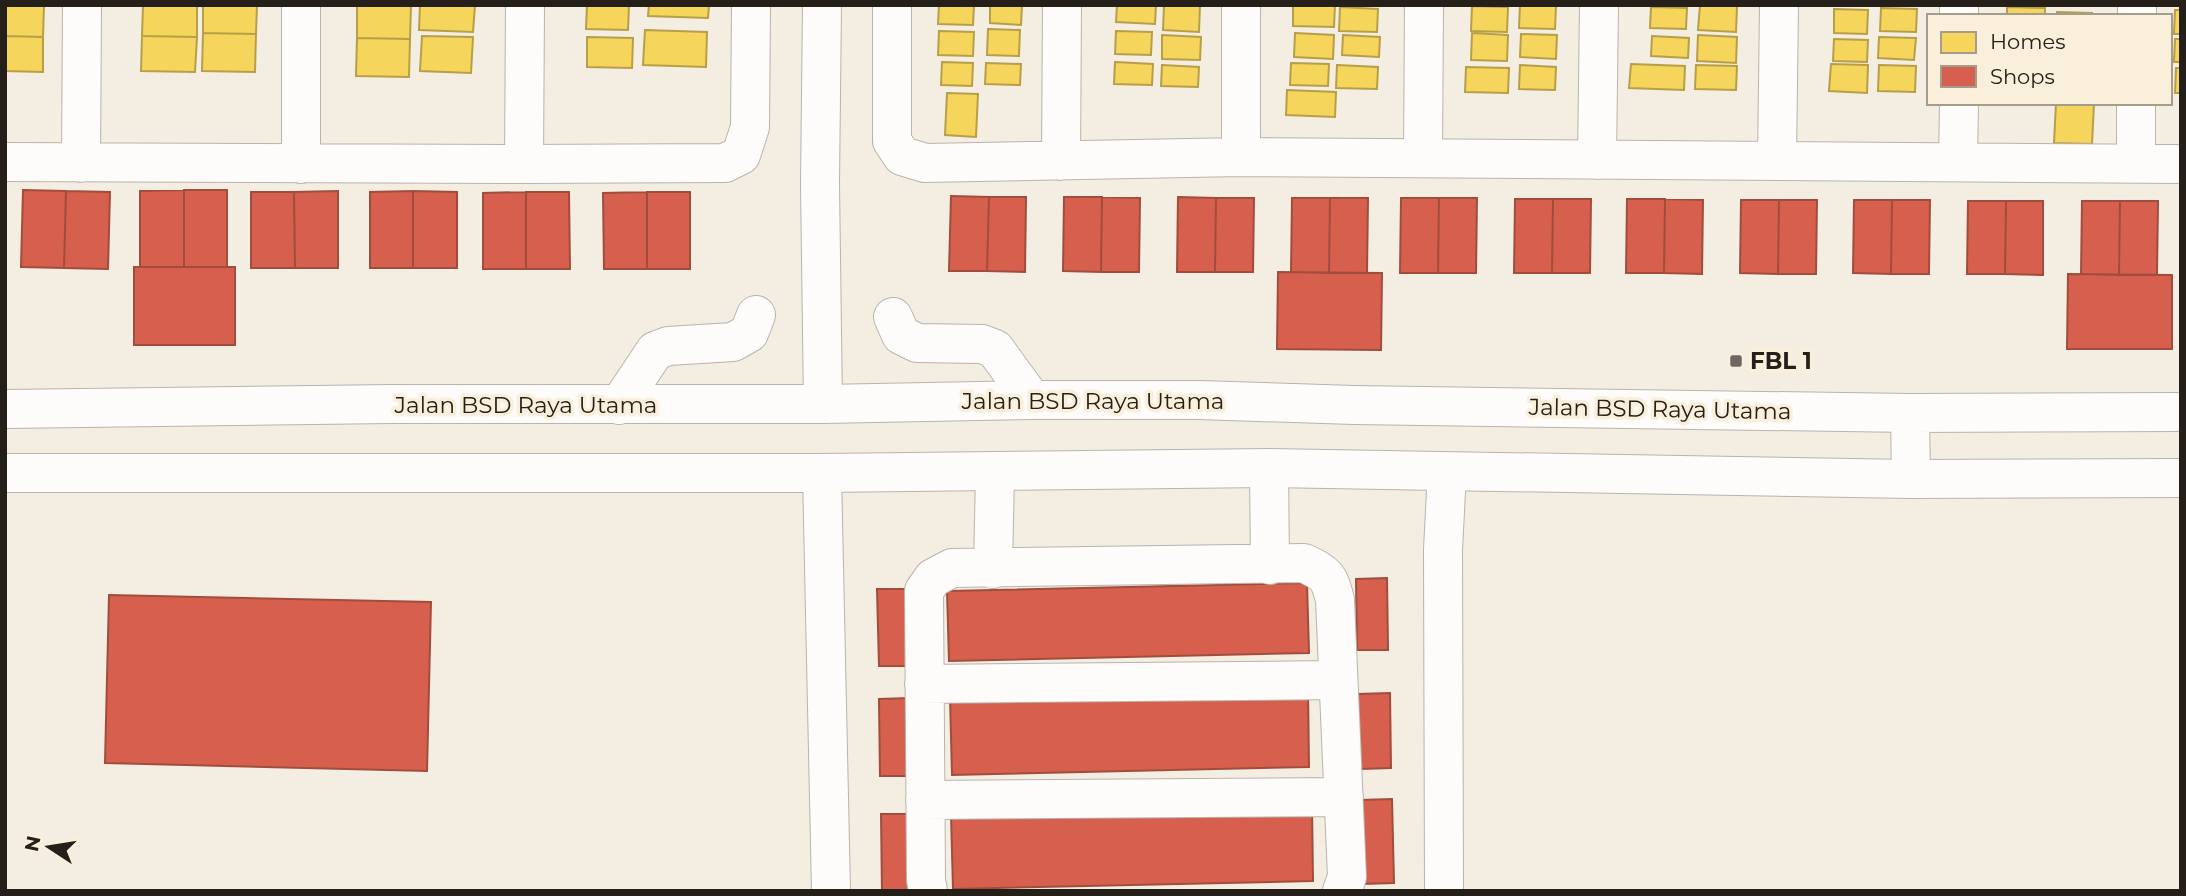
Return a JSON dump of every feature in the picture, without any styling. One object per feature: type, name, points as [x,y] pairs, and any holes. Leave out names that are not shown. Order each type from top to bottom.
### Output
[{"type":"street","points":[[81,163],[82,5]]},
{"type":"street","points":[[302,5],[302,163]]},
{"type":"street","points":[[524,164],[525,5]]},
{"type":"street","points":[[5,162],[724,163],[741,155],[750,127],[751,5]]},
{"type":"street","points":[[822,5],[820,184],[823,404]]},
{"type":"street","points":[[892,5],[892,141],[902,156],[925,163],[1241,157],[2181,163]]},
{"type":"street","points":[[1061,161],[1062,5]]},
{"type":"street","points":[[1241,5],[1241,157]]},
{"type":"street","points":[[1423,159],[1424,5]]},
{"type":"street","points":[[1597,160],[1599,5]]},
{"type":"street","points":[[1777,161],[1779,5]]},
{"type":"street","points":[[1958,162],[1959,105]]},
{"type":"street","points":[[2136,105],[2136,163]]},
{"type":"street","points":[[620,405],[655,351],[668,346],[733,342],[749,333],[756,315]]},
{"type":"street","points":[[893,317],[901,335],[917,343],[982,344],[995,349],[1032,400]]},
{"type":"street","name":"Jalan BSD Raya Utama","points":[[5,409],[1198,400],[1354,405],[1910,413],[2181,412]]},
{"type":"street","points":[[1910,413],[1911,479]]},
{"type":"street","points":[[5,473],[822,473],[1269,468],[1911,479],[2181,478]]},
{"type":"street","points":[[1269,468],[1270,565]]},
{"type":"street","points":[[993,569],[995,472]]},
{"type":"street","points":[[1444,891],[1443,550],[1447,472]]},
{"type":"street","points":[[822,473],[831,891]]},
{"type":"street","points":[[928,891],[924,591],[933,578],[951,568],[1304,563],[1330,580],[1335,600],[1348,877],[1342,891]]},
{"type":"street","points":[[924,684],[1338,680]]},
{"type":"street","points":[[925,800],[1344,797]]},
{"type":"building: Homes","points":[[5,5],[44,5],[43,37],[5,36]]},
{"type":"building: Homes","points":[[143,5],[197,5],[197,37],[142,36]]},
{"type":"building: Homes","points":[[203,5],[257,5],[256,34],[203,33]]},
{"type":"building: Homes","points":[[357,5],[411,5],[410,39],[357,38]]},
{"type":"building: Homes","points":[[420,5],[475,5],[473,32],[419,30]]},
{"type":"building: Homes","points":[[587,5],[629,5],[628,30],[586,29]]},
{"type":"building: Homes","points":[[649,5],[709,5],[708,18],[648,16]]},
{"type":"building: Homes","points":[[939,5],[974,5],[973,25],[938,24]]},
{"type":"building: Homes","points":[[990,5],[1022,5],[1021,25],[990,23]]},
{"type":"building: Homes","points":[[1117,5],[1156,5],[1155,24],[1116,22]]},
{"type":"building: Homes","points":[[1164,5],[1200,5],[1199,32],[1163,30]]},
{"type":"building: Homes","points":[[1293,5],[1335,5],[1334,27],[1293,26]]},
{"type":"building: Homes","points":[[1520,5],[1556,6],[1555,29],[1519,28]]},
{"type":"building: Homes","points":[[1700,5],[1737,6],[1736,32],[1698,30]]},
{"type":"building: Homes","points":[[1472,6],[1508,7],[1507,32],[1471,31]]},
{"type":"building: Homes","points":[[1340,7],[1378,9],[1377,32],[1339,31]]},
{"type":"building: Homes","points":[[1651,7],[1687,8],[1686,29],[1650,28]]},
{"type":"building: Homes","points":[[2007,7],[2045,8],[2045,14],[2007,14]]},
{"type":"building: Homes","points":[[1881,8],[1917,9],[1916,32],[1880,31]]},
{"type":"building: Homes","points":[[1834,9],[1868,10],[1867,34],[1834,33]]},
{"type":"building: Homes","points":[[2175,10],[2181,10],[2181,34],[2174,34]]},
{"type":"building: Homes","points":[[2057,12],[2092,13],[2092,14]]},
{"type":"building: Homes","points":[[988,29],[1020,30],[1019,56],[987,55]]},
{"type":"building: Homes","points":[[645,30],[707,32],[706,67],[643,65]]},
{"type":"building: Homes","points":[[939,31],[974,32],[973,56],[938,55]]},
{"type":"building: Homes","points":[[1116,31],[1152,32],[1151,55],[1115,54]]},
{"type":"building: Homes","points":[[203,33],[256,34],[255,72],[202,71]]},
{"type":"building: Homes","points":[[1295,33],[1334,35],[1333,59],[1294,57]]},
{"type":"building: Homes","points":[[1472,33],[1508,35],[1507,61],[1471,60]]},
{"type":"building: Homes","points":[[1521,34],[1557,35],[1556,59],[1520,57]]},
{"type":"building: Homes","points":[[1162,35],[1201,37],[1200,60],[1162,59]]},
{"type":"building: Homes","points":[[1343,35],[1380,37],[1379,57],[1342,55]]},
{"type":"building: Homes","points":[[1698,35],[1737,37],[1736,63],[1697,61]]},
{"type":"building: Homes","points":[[5,36],[43,37],[43,72],[5,71]]},
{"type":"building: Homes","points":[[142,36],[197,37],[195,72],[141,71]]},
{"type":"building: Homes","points":[[422,36],[473,37],[471,73],[420,71]]},
{"type":"building: Homes","points":[[1652,36],[1689,38],[1688,58],[1651,56]]},
{"type":"building: Homes","points":[[587,37],[633,38],[632,68],[587,67]]},
{"type":"building: Homes","points":[[1879,37],[1916,38],[1914,60],[1878,58]]},
{"type":"building: Homes","points":[[357,38],[410,39],[409,77],[356,76]]},
{"type":"building: Homes","points":[[1834,39],[1868,40],[1867,62],[1833,61]]},
{"type":"building: Homes","points":[[2175,39],[2181,39],[2181,62],[2174,62]]},
{"type":"building: Homes","points":[[942,62],[973,63],[972,86],[941,85]]},
{"type":"building: Homes","points":[[1115,62],[1153,64],[1152,85],[1114,84]]},
{"type":"building: Homes","points":[[986,63],[1021,64],[1020,85],[985,84]]},
{"type":"building: Homes","points":[[1291,63],[1329,64],[1328,86],[1290,85]]},
{"type":"building: Homes","points":[[1631,64],[1685,66],[1684,90],[1629,88]]},
{"type":"building: Homes","points":[[1831,64],[1868,65],[1867,93],[1829,91]]},
{"type":"building: Homes","points":[[1162,65],[1199,67],[1198,87],[1161,86]]},
{"type":"building: Homes","points":[[1337,65],[1378,67],[1377,89],[1336,88]]},
{"type":"building: Homes","points":[[1520,65],[1556,67],[1555,90],[1519,89]]},
{"type":"building: Homes","points":[[1696,65],[1737,66],[1736,90],[1695,89]]},
{"type":"building: Homes","points":[[1879,65],[1916,66],[1915,92],[1878,91]]},
{"type":"building: Homes","points":[[1466,67],[1509,68],[1508,93],[1465,92]]},
{"type":"building: Homes","points":[[2176,68],[2181,68],[2181,93],[2175,93]]},
{"type":"building: Homes","points":[[1287,90],[1336,92],[1335,117],[1286,115]]},
{"type":"building: Homes","points":[[947,93],[978,94],[976,137],[945,135]]},
{"type":"building: Homes","points":[[2056,105],[2094,105],[2092,144],[2054,143]]},
{"type":"building: Shops","points":[[23,190],[66,191],[64,268],[21,267]]},
{"type":"building: Shops","points":[[184,190],[184,267],[140,267],[140,191]]},
{"type":"building: Shops","points":[[184,190],[227,190],[227,267],[184,267]]},
{"type":"building: Shops","points":[[66,191],[110,192],[108,269],[64,268]]},
{"type":"building: Shops","points":[[338,191],[338,268],[295,268],[294,192]]},
{"type":"building: Shops","points":[[413,191],[457,192],[457,268],[413,268]]},
{"type":"building: Shops","points":[[413,191],[413,268],[370,268],[370,192]]},
{"type":"building: Shops","points":[[251,192],[294,192],[295,268],[251,268]]},
{"type":"building: Shops","points":[[526,192],[569,192],[570,269],[526,269]]},
{"type":"building: Shops","points":[[526,192],[526,269],[483,269],[483,193]]},
{"type":"building: Shops","points":[[647,192],[690,192],[690,269],[647,269]]},
{"type":"building: Shops","points":[[647,192],[647,269],[604,269],[603,193]]},
{"type":"building: Shops","points":[[951,196],[989,197],[987,271],[949,271]]},
{"type":"building: Shops","points":[[989,197],[1026,197],[1025,272],[987,271]]},
{"type":"building: Shops","points":[[1064,197],[1102,197],[1101,272],[1063,271]]},
{"type":"building: Shops","points":[[1102,197],[1140,198],[1139,272],[1101,272]]},
{"type":"building: Shops","points":[[1178,197],[1216,198],[1215,272],[1177,272]]},
{"type":"building: Shops","points":[[1216,198],[1254,198],[1253,272],[1215,272]]},
{"type":"building: Shops","points":[[1292,198],[1330,198],[1329,273],[1291,272]]},
{"type":"building: Shops","points":[[1330,198],[1368,198],[1367,273],[1329,273]]},
{"type":"building: Shops","points":[[1401,198],[1439,198],[1438,273],[1400,273]]},
{"type":"building: Shops","points":[[1439,198],[1477,198],[1476,273],[1438,273]]},
{"type":"building: Shops","points":[[1515,199],[1553,199],[1552,273],[1514,273]]},
{"type":"building: Shops","points":[[1553,199],[1591,199],[1590,273],[1552,273]]},
{"type":"building: Shops","points":[[1627,199],[1665,199],[1664,273],[1626,273]]},
{"type":"building: Shops","points":[[1665,199],[1703,200],[1702,274],[1664,273]]},
{"type":"building: Shops","points":[[1741,200],[1779,200],[1778,274],[1740,273]]},
{"type":"building: Shops","points":[[1779,200],[1817,200],[1816,274],[1778,274]]},
{"type":"building: Shops","points":[[1854,200],[1892,200],[1891,274],[1853,273]]},
{"type":"building: Shops","points":[[1892,200],[1930,200],[1929,274],[1891,274]]},
{"type":"building: Shops","points":[[1968,201],[2006,201],[2005,274],[1967,274]]},
{"type":"building: Shops","points":[[2006,201],[2043,201],[2043,275],[2005,274]]},
{"type":"building: Shops","points":[[2082,201],[2120,201],[2119,275],[2081,274]]},
{"type":"building: Shops","points":[[2120,201],[2158,201],[2157,275],[2119,275]]},
{"type":"building: Shops","points":[[134,267],[235,267],[235,345],[134,345]]},
{"type":"building: Shops","points":[[1278,272],[1382,273],[1381,350],[1277,349]]},
{"type":"building: Shops","points":[[2068,274],[2172,275],[2172,349],[2067,349]]},
{"type":"building: Shops","points":[[1387,578],[1388,650],[1357,650],[1356,579]]},
{"type":"building: Shops","points":[[1307,583],[1309,653],[949,661],[947,591]]},
{"type":"building: Shops","points":[[877,589],[909,589],[910,666],[879,666]]},
{"type":"building: Shops","points":[[109,595],[431,602],[427,771],[105,763]]},
{"type":"building: Shops","points":[[1308,689],[1309,767],[952,775],[950,697]]},
{"type":"building: Shops","points":[[1390,693],[1391,768],[1360,769],[1358,694]]},
{"type":"building: Shops","points":[[910,698],[911,776],[880,776],[879,699]]},
{"type":"building: Shops","points":[[1392,799],[1394,883],[1362,884],[1360,800]]},
{"type":"building: Shops","points":[[1312,806],[1313,881],[953,889],[951,814]]},
{"type":"building: Shops","points":[[881,814],[912,814],[914,891],[882,891]]},
{"type":"place","name":"FBL 1","points":[[1736,361]]}]
